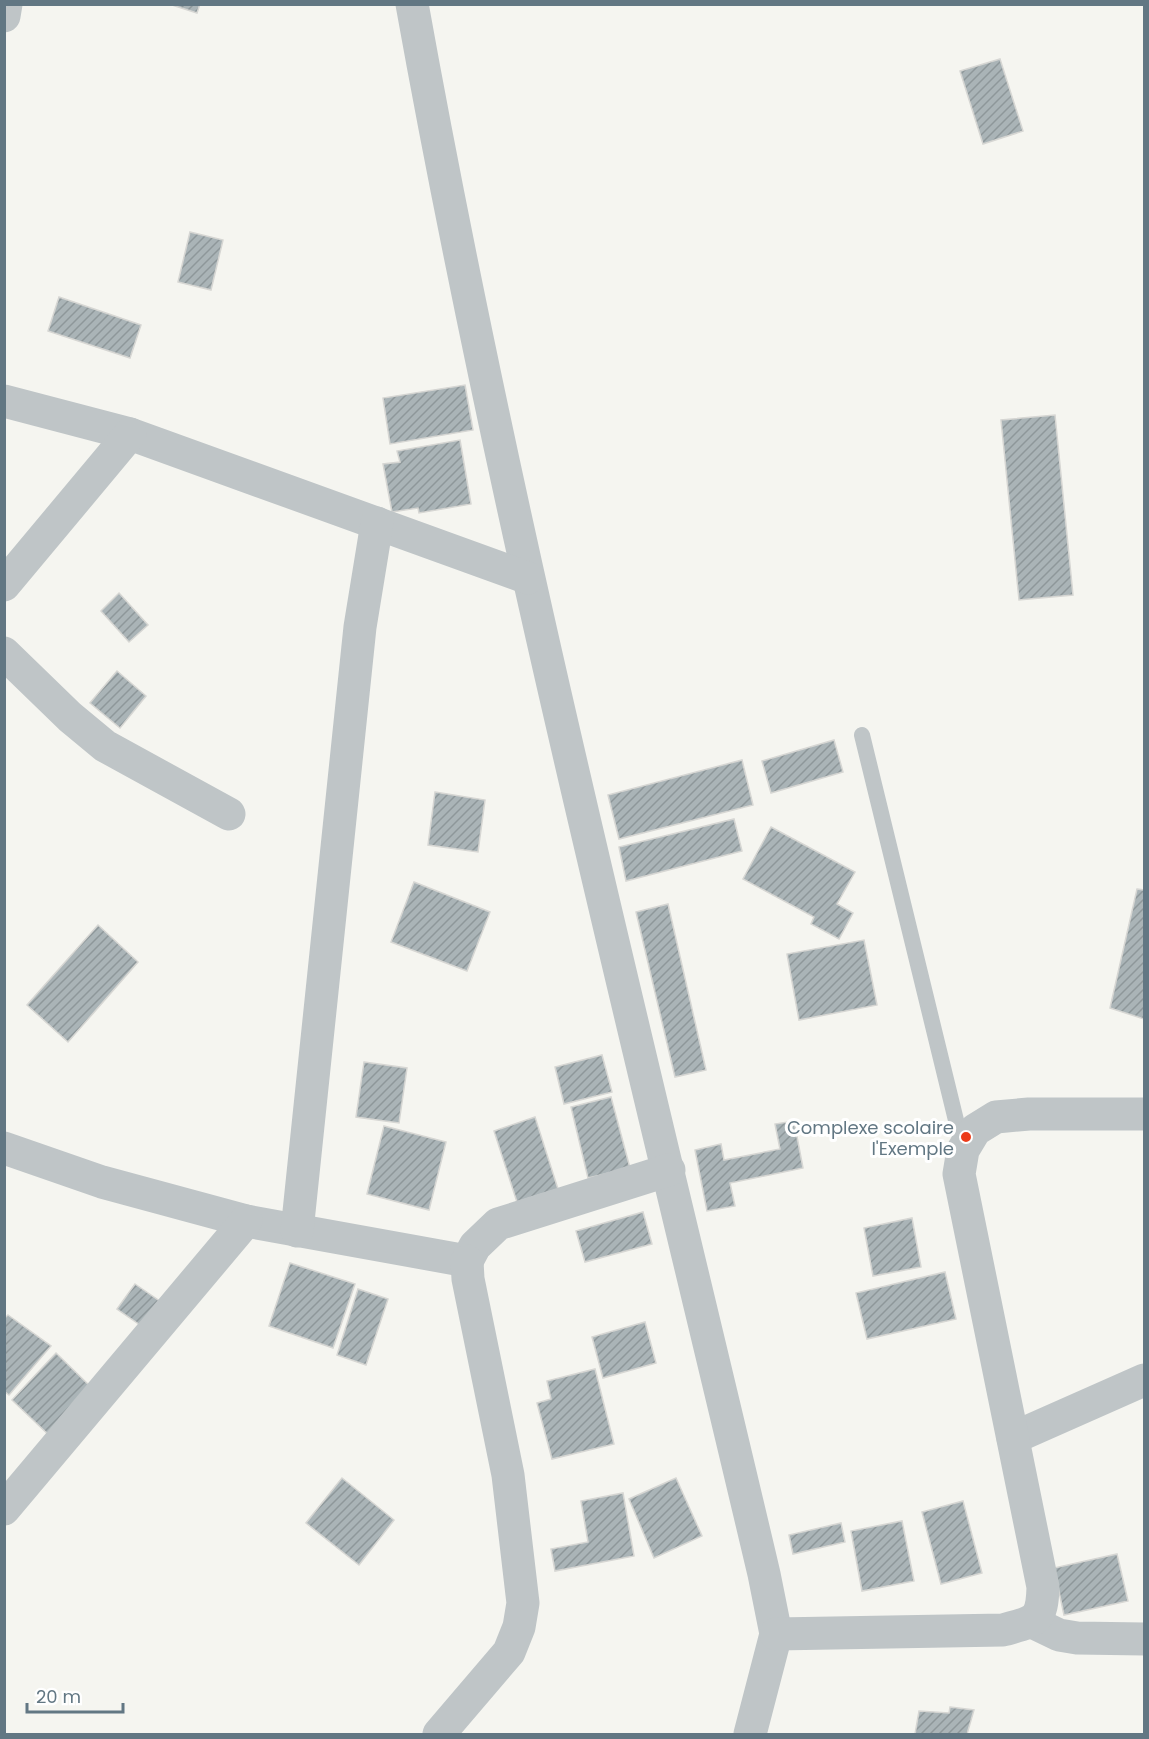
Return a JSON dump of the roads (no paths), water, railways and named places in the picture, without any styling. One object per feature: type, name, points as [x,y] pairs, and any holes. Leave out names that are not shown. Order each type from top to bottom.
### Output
[{"type":"street","points":[[4,16],[6,4]]},
{"type":"street","points":[[412,4],[439,155],[528,578],[606,916],[669,1170],[764,1574],[776,1634],[750,1734]]},
{"type":"street","points":[[4,401],[130,434],[528,578]]},
{"type":"street","points":[[4,585],[130,434]]},
{"type":"street","points":[[297,1231],[360,627],[377,523]]},
{"type":"street","points":[[4,653],[70,717],[105,746],[229,814]]},
{"type":"street","points":[[776,1634],[1003,1630],[1032,1622],[1042,1608],[1043,1587],[959,1174],[963,1150],[975,1130],[996,1117],[1029,1114],[1144,1114]]},
{"type":"street","points":[[4,1148],[102,1182],[246,1221],[467,1261]]},
{"type":"street","points":[[439,1734],[509,1653],[519,1628],[523,1603],[508,1475],[468,1279],[467,1261],[475,1246],[498,1224],[669,1170]]},
{"type":"street","points":[[4,1509],[246,1221]]},
{"type":"street","points":[[1012,1438],[1144,1380]]},
{"type":"street","points":[[1032,1622],[1059,1635],[1077,1638],[1144,1639]]},
{"type":"lane","points":[[862,735],[963,1150]]},
{"type":"place","name":"Complexe scolaire l'Exemple","points":[[966,1137]]}]
